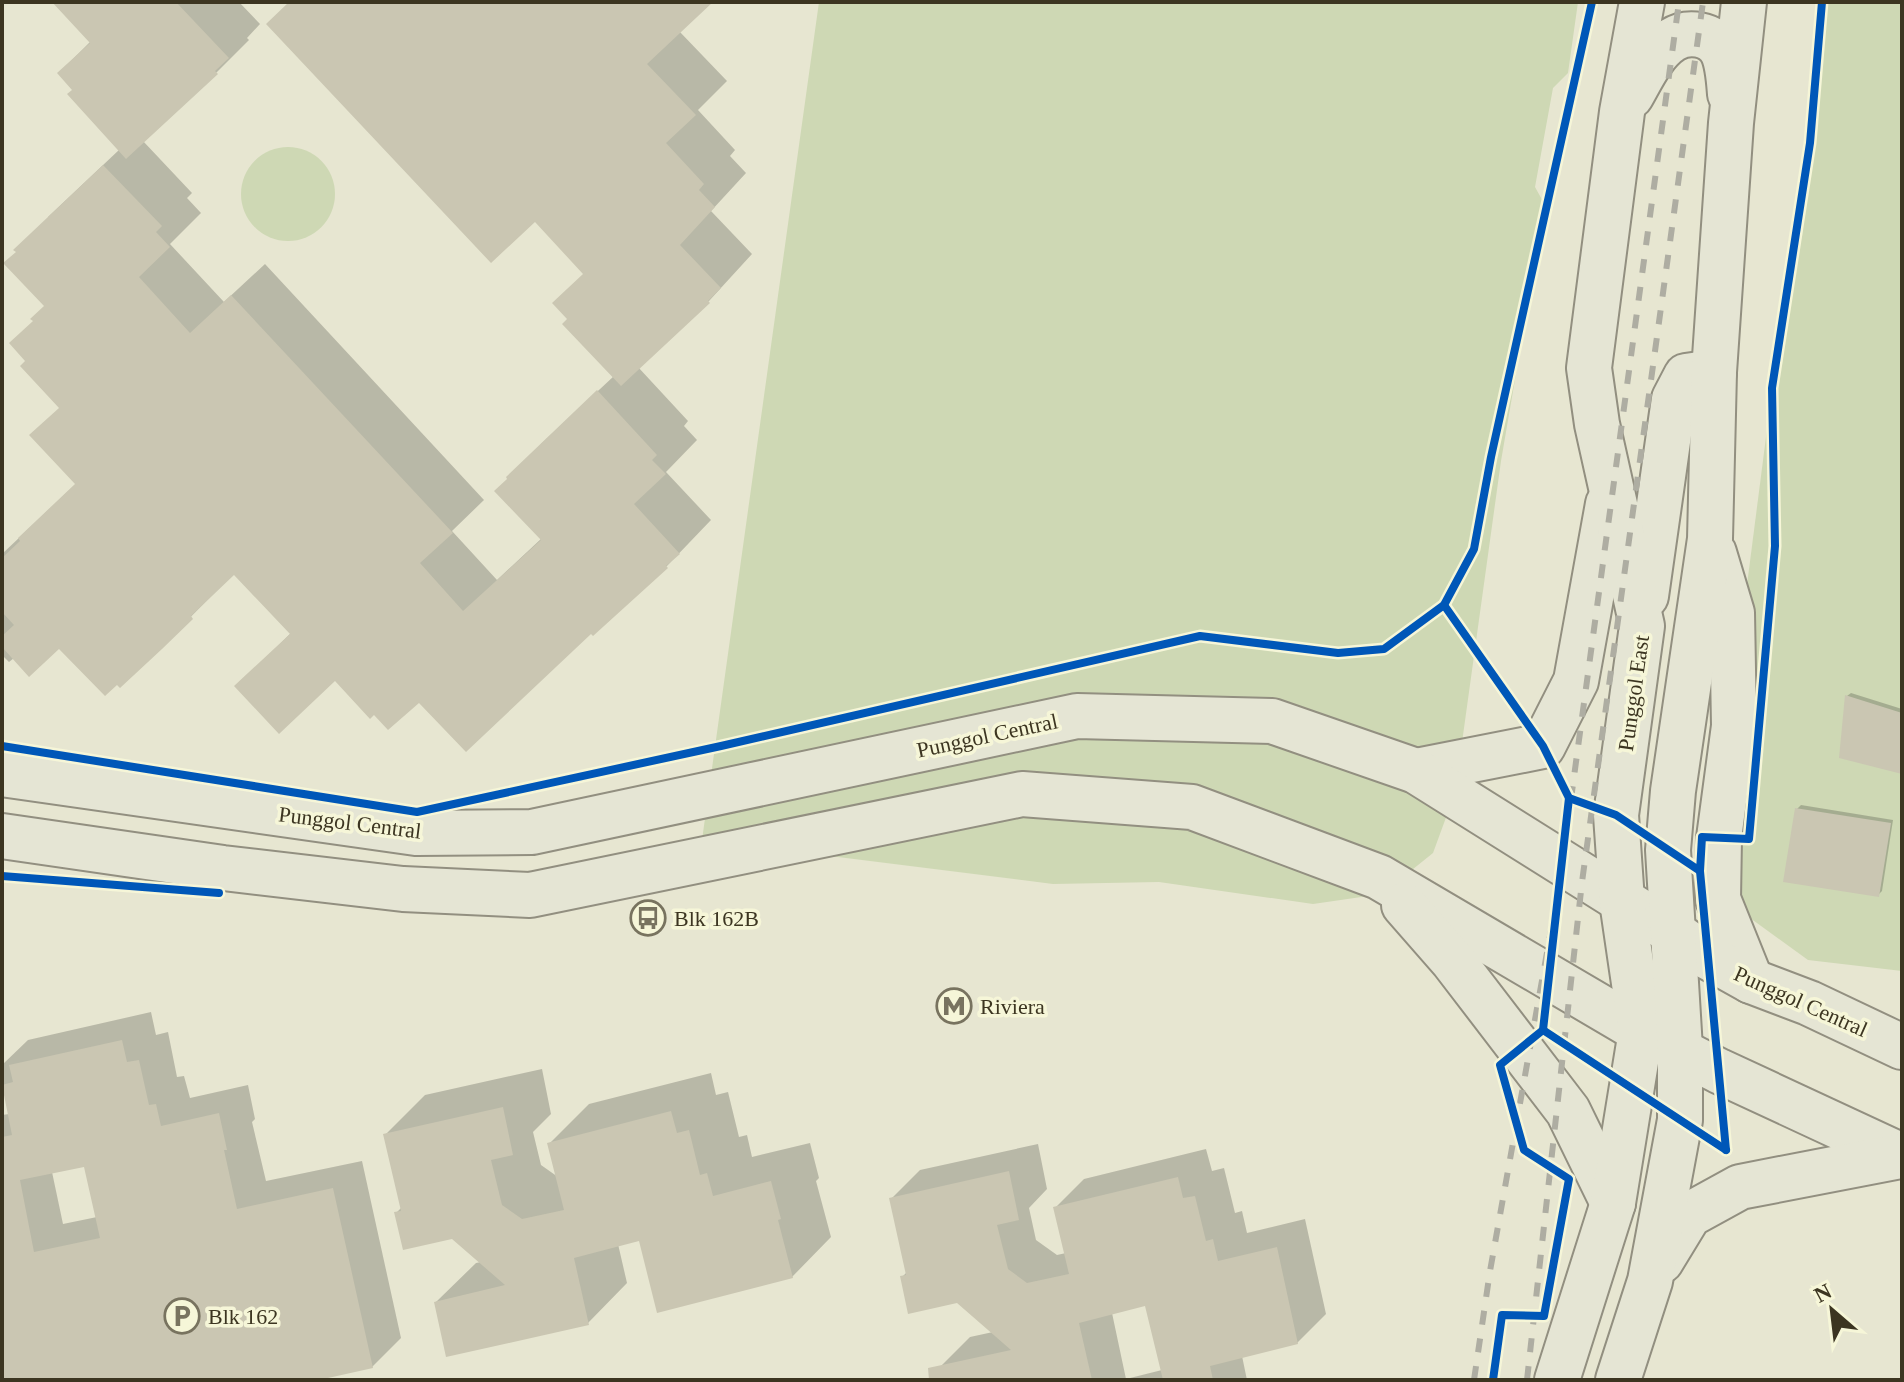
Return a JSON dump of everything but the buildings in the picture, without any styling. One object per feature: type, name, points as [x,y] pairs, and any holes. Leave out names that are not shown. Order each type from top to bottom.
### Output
[{"type":"main road","name":"Punggol East","points":[[1557,1380],[1613,1203],[1641,1031],[1622,901],[1616,815],[1642,626],[1597,424],[1589,368],[1622,112],[1642,2]]},
{"type":"main road","points":[[1618,1380],[1650,1281],[1680,1120],[1680,1049],[1668,850],[1673,791],[1710,539],[1714,372],[1731,123],[1744,2]]},
{"type":"main road","points":[[1622,112],[1650,62],[1672,40],[1690,33],[1705,36],[1721,50],[1729,78],[1731,123]]},
{"type":"main road","points":[[1642,626],[1674,399],[1686,376],[1714,372]]},
{"type":"main road","points":[[1416,771],[1543,746],[1576,681],[1612,482]]},
{"type":"main road","points":[[1710,539],[1732,613],[1734,726],[1719,838],[1718,899],[1751,981]]},
{"type":"main road","name":"Punggol Central","points":[[2,774],[416,833],[532,832],[1077,716],[1272,721],[1416,771],[1708,957],[1751,981],[1809,1003],[1902,1047]]},
{"type":"main road","points":[[2,836],[223,868],[403,889],[530,895],[1022,794],[1192,807],[1379,877],[1641,1031],[1901,1156]]},
{"type":"main road","points":[[1379,877],[1453,961],[1568,1111],[1613,1203]]},
{"type":"main road","points":[[1650,1281],[1689,1215],[1740,1187],[1901,1156]]},
{"type":"green space","points":[[819,2],[1578,2],[1568,73],[1553,88],[1535,187],[1545,205],[1501,461],[1455,793],[1433,853],[1382,894],[1313,904],[1159,882],[1053,884],[702,840]]},
{"type":"green space","points":[[1822,2],[1902,2],[1902,971],[1808,960],[1739,910],[1713,849]]},
{"type":"green space","points":[[288,147],[306,151],[321,161],[331,176],[335,194],[331,212],[321,227],[306,237],[288,241],[270,237],[255,227],[245,212],[241,194],[245,176],[255,161],[270,151]]},
{"type":"railway","points":[[1474,1380],[1490,1271],[1560,880],[1679,2]]},
{"type":"railway","points":[[1527,1380],[1582,882],[1703,2]]},
{"type":"cycle path","points":[[2,746],[417,812],[1200,636],[1338,653],[1384,649],[1444,605],[1474,549],[1491,457],[1592,2]]},
{"type":"cycle path","points":[[1444,605],[1543,746],[1569,798],[1616,815],[1700,871],[1702,837],[1749,839],[1775,546],[1772,388],[1810,143],[1822,2]]},
{"type":"cycle path","points":[[1493,1380],[1502,1315],[1544,1316],[1569,1179],[1524,1150],[1500,1065],[1543,1030],[1569,798]]},
{"type":"cycle path","points":[[1700,871],[1726,1150]]},
{"type":"cycle path","points":[[2,876],[219,893]]},
{"type":"cycle path","points":[[1543,1030],[1726,1150]]},
{"type":"place","name":"Blk 162B","points":[[648,918]]},
{"type":"place","name":"Riviera","points":[[954,1006]]},
{"type":"place","name":"Blk 162","points":[[182,1316]]}]
